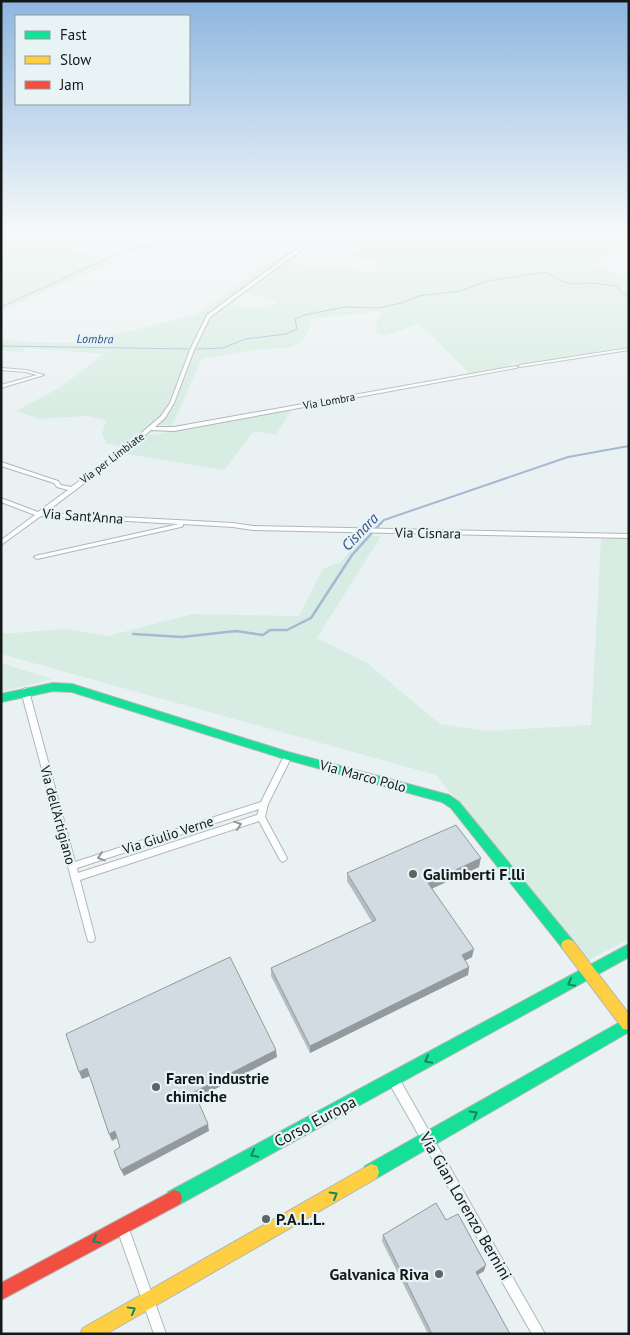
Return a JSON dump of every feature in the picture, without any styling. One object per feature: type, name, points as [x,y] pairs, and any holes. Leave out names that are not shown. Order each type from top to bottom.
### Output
[{"type":"street","name":"Via per Limbiate","points":[[1,543],[162,417],[172,403],[192,350],[208,316],[238,294]]},
{"type":"street","name":"Via Lombra","points":[[150,428],[174,428],[506,370],[517,366],[528,366],[629,349]]},
{"type":"street","points":[[1,369],[26,371],[42,375],[1,388]]},
{"type":"street","points":[[1,464],[56,482],[59,486],[70,489]]},
{"type":"street","name":"Via Sant'Anna","points":[[1,500],[38,514],[167,522]]},
{"type":"street","name":"Via Cisnara","points":[[167,522],[252,528],[364,532],[629,536]]},
{"type":"street","points":[[37,557],[190,523]]},
{"type":"street","name":"Via Marco Polo","points":[[1,698],[25,691],[53,687],[72,688],[288,756],[445,798],[455,805],[590,972],[628,1024]]},
{"type":"street","name":"Via dell'Artigiano","points":[[25,691],[91,938]]},
{"type":"street","points":[[283,858],[261,817],[264,804],[288,756]]},
{"type":"street","name":"Via Giulio Verne","points":[[72,866],[264,804]]},
{"type":"street","name":"Via Giulio Verne","points":[[75,878],[261,817]]},
{"type":"street","name":"Corso Europa","points":[[1,1292],[629,950]]},
{"type":"street","points":[[89,1334],[628,1024]]},
{"type":"street","name":"Via Gian Lorenzo Bernini","points":[[393,1079],[539,1334]]},
{"type":"street","points":[[122,1225],[160,1334]]},
{"type":"green space","points":[[1,294],[13,294],[1,299]]},
{"type":"green space","points":[[15,294],[40,294],[1,311],[1,300]]},
{"type":"green space","points":[[225,294],[243,294],[232,303],[249,308],[260,308],[277,301],[254,294],[629,294],[629,346],[530,365],[513,362],[507,369],[471,375],[419,324],[385,336],[376,333],[377,320],[382,311],[311,319],[308,331],[303,339],[290,347],[246,351],[202,359],[172,426],[158,425],[152,427],[124,447],[106,443],[102,434],[106,420],[87,416],[39,419],[16,411],[59,388],[104,354],[26,348],[21,353],[1,350],[1,340],[56,343],[86,342],[196,315]]},
{"type":"green space","points":[[292,409],[276,435],[254,431],[224,470],[128,454],[126,451],[146,436]]},
{"type":"green space","points":[[363,536],[381,536],[317,638],[367,663],[440,724],[487,731],[591,725],[601,538],[629,538],[629,939],[587,961],[436,775],[1,654],[1,634],[65,629],[108,636],[193,614],[299,616],[322,570],[340,563]]},
{"type":"green space","points":[[1,663],[52,679],[1,692]]},
{"type":"building","points":[[456,825],[481,858],[428,883],[474,949],[462,955],[469,967],[310,1046],[271,968],[376,920],[347,873]]},
{"type":"building","name":"Faren industrie chimiche","points":[[230,957],[276,1050],[194,1092],[208,1124],[121,1170],[114,1151],[120,1147],[115,1131],[109,1134],[87,1068],[79,1072],[66,1034]]},
{"type":"building","name":"Galvanica Riva","points":[[436,1203],[446,1220],[458,1214],[486,1265],[476,1272],[510,1334],[432,1334],[383,1235]]},
{"type":"waterway","points":[[1,307],[29,294]]},
{"type":"waterway","name":"Lombra","points":[[197,349],[223,348],[245,339],[286,334],[297,329],[295,319],[304,315],[346,307],[379,308],[401,303],[418,296],[432,294]]},
{"type":"waterway","name":"Lombra","points":[[624,294],[629,296]]},
{"type":"waterway","name":"Lombra","points":[[1,346],[188,349]]},
{"type":"waterway","name":"Cisnara","points":[[381,523],[384,520],[568,457],[629,446]]},
{"type":"waterway","name":"Cisnara","points":[[133,634],[182,637],[236,631],[263,635],[270,630],[287,630],[311,618],[352,555],[381,523]]},
{"type":"traffic: fast","points":[[1,698],[53,687],[72,688],[288,756],[445,798],[455,805],[568,945]]},
{"type":"traffic: fast","points":[[174,1198],[629,950]]},
{"type":"traffic: fast","points":[[371,1172],[629,1024]]},
{"type":"traffic: slow","points":[[568,945],[628,1024]]},
{"type":"traffic: slow","points":[[89,1334],[371,1172]]},
{"type":"traffic: jam","points":[[1,1292],[174,1198]]},
{"type":"place","name":"Galimberti F.lli","points":[[413,874]]},
{"type":"place","name":"Faren industrie chimiche","points":[[156,1087]]},
{"type":"place","name":"P.A.L.L.","points":[[266,1219]]},
{"type":"place","name":"Galvanica Riva","points":[[439,1274]]}]
